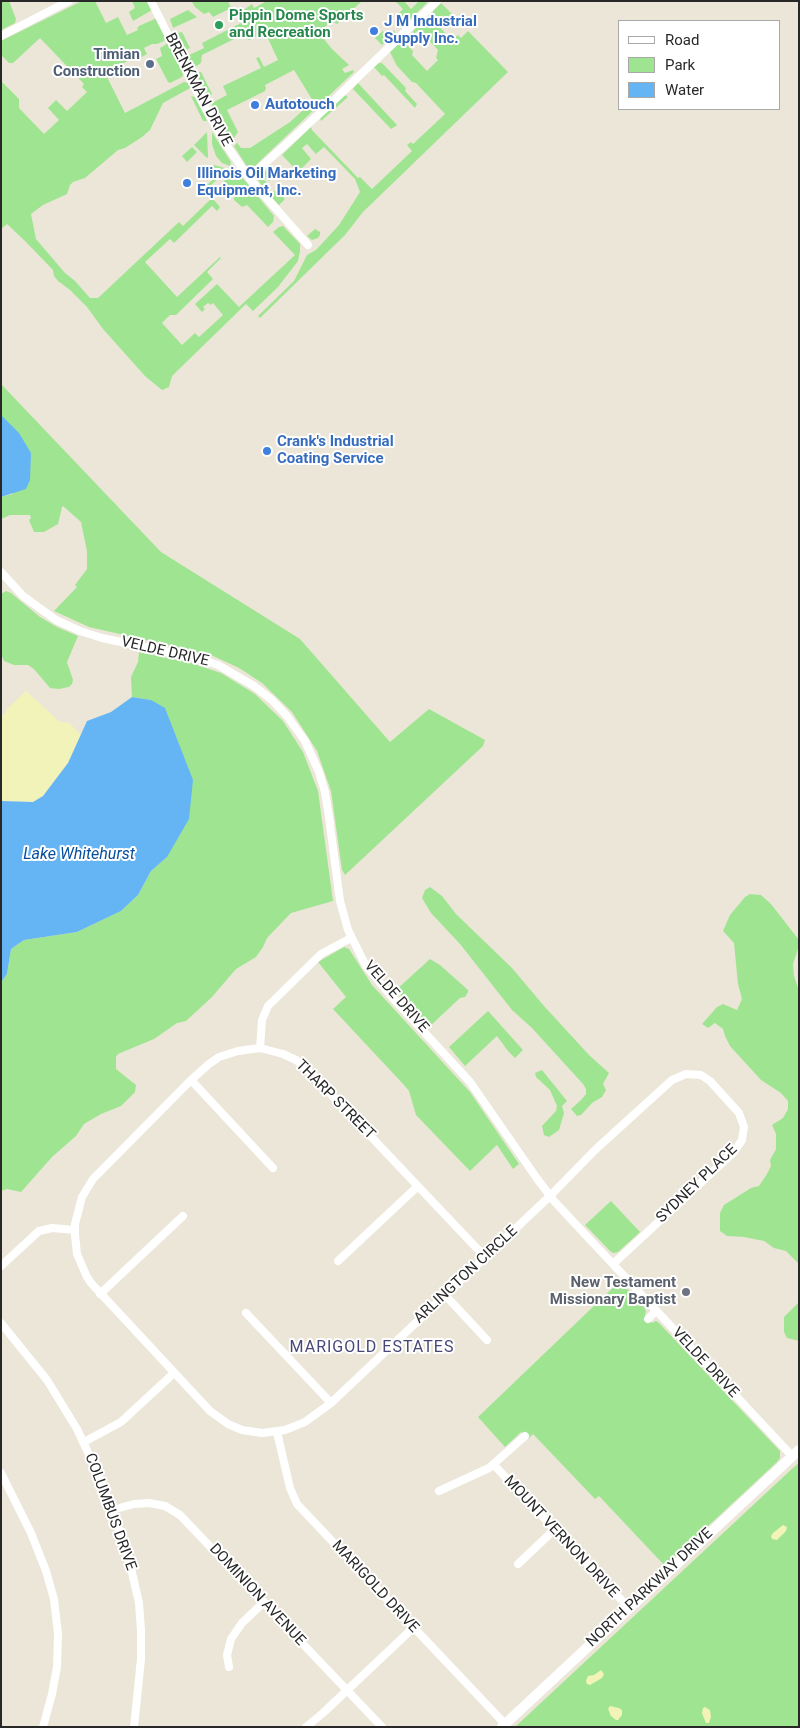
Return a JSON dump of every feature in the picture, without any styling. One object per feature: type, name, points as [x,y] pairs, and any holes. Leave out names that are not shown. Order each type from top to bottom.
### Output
[{"type":"main road","name":"NORTH PARKWAY DRIVE","points":[[503,1725],[795,1453]]},
{"type":"street","points":[[1,36],[70,1]]},
{"type":"street","name":"BRENKMAN DRIVE","points":[[152,1],[214,125],[249,178],[308,245]]},
{"type":"street","points":[[249,178],[330,104],[437,1]]},
{"type":"street","name":"VELDE DRIVE","points":[[1,572],[8,581],[38,608],[64,624],[102,638],[196,658],[218,665],[254,686],[280,708],[302,737],[321,777],[329,817],[340,901],[351,938],[361,958],[378,981],[470,1082],[550,1196],[656,1311],[795,1453]]},
{"type":"street","points":[[1,587],[8,581]]},
{"type":"street","points":[[260,1048],[262,1020],[270,1002],[321,954],[351,938]]},
{"type":"street","name":"THARP STREET","points":[[75,1230],[79,1204],[93,1179],[191,1080],[219,1057],[238,1051],[260,1048],[283,1054],[296,1060],[307,1069],[485,1257]]},
{"type":"street","points":[[692,1074],[693,1064]]},
{"type":"street","name":"ARLINGTON CIRCLE","points":[[75,1230],[76,1247],[87,1277],[100,1294],[210,1411],[228,1424],[242,1430],[277,1432],[291,1429],[305,1422],[331,1403],[672,1080],[681,1075],[692,1074]]},
{"type":"street","name":"SYDNEY PLACE","points":[[613,1264],[734,1152],[740,1144],[744,1131],[741,1117],[722,1094],[705,1078],[692,1074]]},
{"type":"street","points":[[191,1080],[273,1168]]},
{"type":"street","points":[[338,1261],[418,1186]]},
{"type":"street","points":[[100,1294],[183,1216]]},
{"type":"street","points":[[1,1266],[39,1231],[52,1228],[75,1230]]},
{"type":"street","points":[[444,1295],[487,1340]]},
{"type":"street","points":[[648,1319],[656,1311]]},
{"type":"street","points":[[246,1313],[331,1403]]},
{"type":"street","name":"COLUMBUS DRIVE","points":[[1,1323],[50,1385],[84,1442],[112,1510],[132,1568],[140,1613],[141,1659],[134,1727]]},
{"type":"street","points":[[84,1442],[121,1422],[174,1373]]},
{"type":"street","name":"MARIGOLD DRIVE","points":[[277,1432],[290,1488],[298,1504],[503,1725]]},
{"type":"street","points":[[439,1491],[481,1473],[494,1465],[524,1436]]},
{"type":"street","name":"MOUNT VERNON DRIVE","points":[[494,1465],[629,1608]]},
{"type":"street","points":[[1,1472],[31,1533],[46,1571],[54,1599],[58,1634],[57,1667],[43,1727]]},
{"type":"street","name":"DOMINION AVENUE","points":[[112,1510],[134,1504],[149,1503],[165,1506],[175,1511],[189,1523],[382,1727]]},
{"type":"street","points":[[518,1564],[555,1529]]},
{"type":"street","points":[[229,1666],[227,1655],[231,1639],[242,1623],[264,1602]]},
{"type":"street","points":[[306,1727],[414,1628]]},
{"type":"green space","points":[[1,1],[9,1],[16,19],[15,23],[1,30]]},
{"type":"green space","points":[[82,1],[95,1],[106,23],[118,17],[127,35],[138,30],[139,26],[157,18],[166,37],[164,41],[144,48],[147,54],[138,59],[137,56],[105,73],[125,113],[184,82],[189,83],[192,87],[163,103],[150,130],[142,137],[125,148],[118,150],[85,178],[73,182],[67,194],[43,205],[31,214],[36,239],[65,273],[90,298],[98,298],[179,222],[183,226],[212,198],[220,207],[217,211],[212,206],[174,243],[170,239],[145,262],[177,297],[221,258],[207,272],[213,279],[176,315],[170,315],[162,323],[182,345],[195,333],[199,337],[223,315],[213,303],[211,305],[208,303],[203,307],[205,309],[202,312],[195,304],[217,284],[239,307],[295,255],[273,232],[283,226],[300,244],[298,261],[278,287],[253,311],[246,304],[172,376],[169,387],[162,390],[145,376],[103,329],[87,307],[58,281],[54,276],[53,270],[26,242],[7,224],[1,229],[1,81],[19,99],[19,108],[44,134],[59,120],[48,108],[56,100],[67,111],[87,92],[82,87],[84,84],[40,38],[13,63],[9,63],[1,55],[1,41]]},
{"type":"green space","points":[[132,1],[148,1],[152,10],[133,21],[129,12],[135,8]]},
{"type":"green space","points":[[228,1],[231,8],[213,17],[209,12],[204,14],[192,2]]},
{"type":"green space","points":[[267,1],[362,1],[337,24],[331,21],[319,33],[349,65],[342,69],[345,73],[353,70],[354,72],[254,167],[250,168],[234,146],[237,143],[241,148],[250,148],[290,122],[313,101],[294,70],[265,85],[265,91],[227,110],[238,132],[234,138],[229,139],[212,103],[227,95],[223,86],[261,68],[256,58],[259,57],[264,67],[278,60],[265,32],[249,40],[241,35],[202,55],[201,63],[195,67],[192,67],[187,56],[204,48],[202,43],[245,21],[241,12],[252,4],[254,8]]},
{"type":"green space","points":[[395,1],[404,1],[411,9],[419,1],[426,1],[427,3],[405,24],[395,17],[403,9]]},
{"type":"green space","points":[[441,3],[452,14],[441,24],[433,15],[433,11]]},
{"type":"green space","points":[[188,10],[197,17],[173,28],[170,19]]},
{"type":"green space","points":[[428,17],[452,40],[458,35],[461,38],[468,31],[508,72],[363,212],[345,235],[260,318],[258,316],[294,281],[307,255],[316,250],[339,225],[360,192],[355,179],[324,147],[316,154],[307,144],[302,148],[311,159],[298,172],[282,155],[311,127],[358,178],[360,177],[372,189],[412,151],[407,145],[411,142],[413,144],[445,114],[397,66],[390,52],[406,37],[409,38],[405,43],[413,51],[412,55],[427,71],[438,60],[436,58],[438,50],[419,30],[414,34],[413,31]]},
{"type":"green space","points":[[394,30],[395,33],[382,45],[375,38],[383,31],[385,33],[383,36],[386,34],[388,36]]},
{"type":"green space","points":[[182,32],[190,48],[186,50],[177,36],[178,33]]},
{"type":"green space","points":[[167,44],[170,45],[184,73],[182,77],[170,83],[156,59],[162,56],[160,48]]},
{"type":"green space","points":[[382,63],[406,88],[405,91],[417,104],[415,108],[374,67]]},
{"type":"green space","points":[[198,72],[201,72],[212,94],[210,97],[207,96],[197,75]]},
{"type":"green space","points":[[358,83],[396,126],[391,129],[353,89]]},
{"type":"green space","points":[[345,95],[348,97],[321,121],[320,118]]},
{"type":"green space","points":[[191,96],[197,98],[207,121],[203,121]]},
{"type":"green space","points":[[207,132],[208,157],[207,158],[194,145]]},
{"type":"green space","points":[[212,132],[231,162],[230,166],[222,163],[216,156],[212,144]]},
{"type":"green space","points":[[192,147],[197,152],[187,162],[182,156]]},
{"type":"green space","points":[[214,165],[228,169],[208,188],[206,186],[218,175],[211,167]]},
{"type":"green space","points":[[269,168],[276,175],[269,181],[266,178],[264,180],[267,183],[266,191],[258,180]]},
{"type":"green space","points":[[235,170],[274,216],[273,222],[268,227],[247,205],[242,207],[234,200],[237,194],[228,185],[223,187],[225,179]]},
{"type":"green space","points":[[271,191],[277,191],[285,199],[279,205],[268,194]]},
{"type":"green space","points":[[315,229],[320,232],[320,235],[312,240],[307,236]]},
{"type":"green space","points":[[1,384],[161,552],[300,639],[390,742],[429,709],[485,740],[483,746],[345,875],[342,870],[331,791],[317,751],[292,712],[262,683],[239,668],[211,655],[89,627],[54,611],[77,587],[75,585],[87,569],[87,551],[81,522],[63,506],[58,524],[44,532],[34,532],[29,520],[31,518],[30,515],[10,515],[1,519],[1,497],[13,494],[1,416]]},
{"type":"green space","points":[[6,591],[40,617],[78,636],[67,662],[73,680],[69,687],[50,688],[34,669],[28,665],[14,665],[4,661],[1,654],[1,594]]},
{"type":"green space","points":[[139,652],[191,663],[221,673],[255,694],[283,721],[303,752],[318,791],[333,901],[291,913],[267,938],[256,957],[236,969],[212,997],[186,1021],[177,1023],[154,1039],[118,1054],[116,1057],[116,1069],[136,1085],[135,1092],[121,1106],[101,1114],[84,1124],[76,1136],[52,1157],[21,1192],[7,1189],[1,1191],[1,982],[7,974],[11,949],[24,940],[77,932],[121,911],[138,895],[151,871],[167,857],[151,700],[132,697],[131,677],[138,662]]},
{"type":"green space","points":[[430,887],[442,896],[456,914],[512,968],[589,1055],[609,1073],[603,1084],[606,1090],[602,1097],[592,1103],[581,1115],[577,1116],[571,1109],[586,1094],[583,1084],[532,1028],[512,1010],[460,944],[431,913],[422,898],[425,890]]},
{"type":"green space","points":[[750,894],[761,895],[771,904],[799,940],[793,964],[794,976],[799,991],[799,1264],[786,1251],[774,1248],[764,1241],[727,1236],[720,1231],[720,1213],[724,1205],[751,1188],[759,1186],[767,1174],[771,1166],[770,1160],[776,1149],[776,1134],[772,1125],[783,1118],[788,1109],[788,1101],[781,1093],[761,1080],[730,1046],[723,1029],[715,1023],[708,1028],[702,1024],[717,1007],[723,1004],[737,1010],[742,999],[738,984],[734,943],[723,931],[730,915],[745,897]]},
{"type":"green space","points":[[344,947],[349,949],[372,985],[470,1092],[519,1164],[513,1169],[497,1145],[470,1171],[416,1115],[409,1091],[404,1085],[333,1009],[346,997],[318,962]]},
{"type":"green space","points":[[430,959],[440,965],[468,992],[465,997],[460,998],[429,1027],[396,990]]},
{"type":"green space","points":[[488,1011],[523,1050],[515,1058],[497,1036],[465,1066],[449,1047]]},
{"type":"green space","points":[[542,1070],[567,1101],[562,1106],[564,1113],[559,1130],[549,1137],[544,1135],[542,1126],[556,1111],[557,1106],[550,1090],[536,1077],[535,1073]]},
{"type":"green space","points":[[611,1201],[640,1232],[618,1252],[614,1253],[585,1225]]},
{"type":"green space","points":[[620,1281],[644,1307],[646,1311],[645,1316],[652,1323],[656,1321],[659,1323],[780,1451],[780,1458],[777,1462],[665,1566],[599,1496],[595,1499],[533,1434],[528,1439],[521,1432],[505,1447],[478,1417]]},
{"type":"green space","points":[[799,1302],[799,1341],[787,1338],[784,1332],[784,1317]]},
{"type":"green space","points":[[799,1463],[799,1727],[515,1727],[794,1467]]},
{"type":"sand","points":[[26,691],[60,722],[69,723],[81,735],[68,763],[43,796],[33,802],[1,801],[1,717]]},
{"type":"sand","points":[[783,1525],[787,1527],[786,1531],[777,1540],[772,1539],[773,1533]]},
{"type":"sand","points":[[601,1670],[604,1674],[602,1678],[590,1685],[587,1684],[588,1676],[594,1675]]},
{"type":"sand","points":[[610,1706],[622,1710],[622,1715],[618,1720],[611,1716],[608,1709]]},
{"type":"sand","points":[[705,1707],[710,1710],[711,1717],[709,1723],[706,1723],[702,1713]]},
{"type":"water","points":[[1,415],[19,433],[31,453],[30,480],[26,489],[1,497]]},
{"type":"water","name":"Lake Whitehurst","points":[[132,697],[151,700],[165,708],[193,780],[189,819],[167,857],[151,871],[138,895],[121,911],[77,932],[24,940],[11,949],[7,974],[1,982],[1,801],[33,802],[43,796],[68,763],[87,721],[111,712]]},
{"type":"place","name":"Pippin Dome Sports and Recreation","points":[[219,25]]},
{"type":"place","name":"J M Industrial Supply Inc.","points":[[374,31]]},
{"type":"place","name":"Timian Construction","points":[[150,64]]},
{"type":"place","name":"Autotouch","points":[[255,105]]},
{"type":"place","name":"Illinois Oil Marketing Equipment, Inc.","points":[[187,183]]},
{"type":"place","name":"Crank's Industrial Coating Service","points":[[267,451]]},
{"type":"place","name":"New Testament Missionary Baptist","points":[[686,1292]]},
{"type":"district","name":"MARIGOLD ESTATES","points":[[372,1348]]}]
